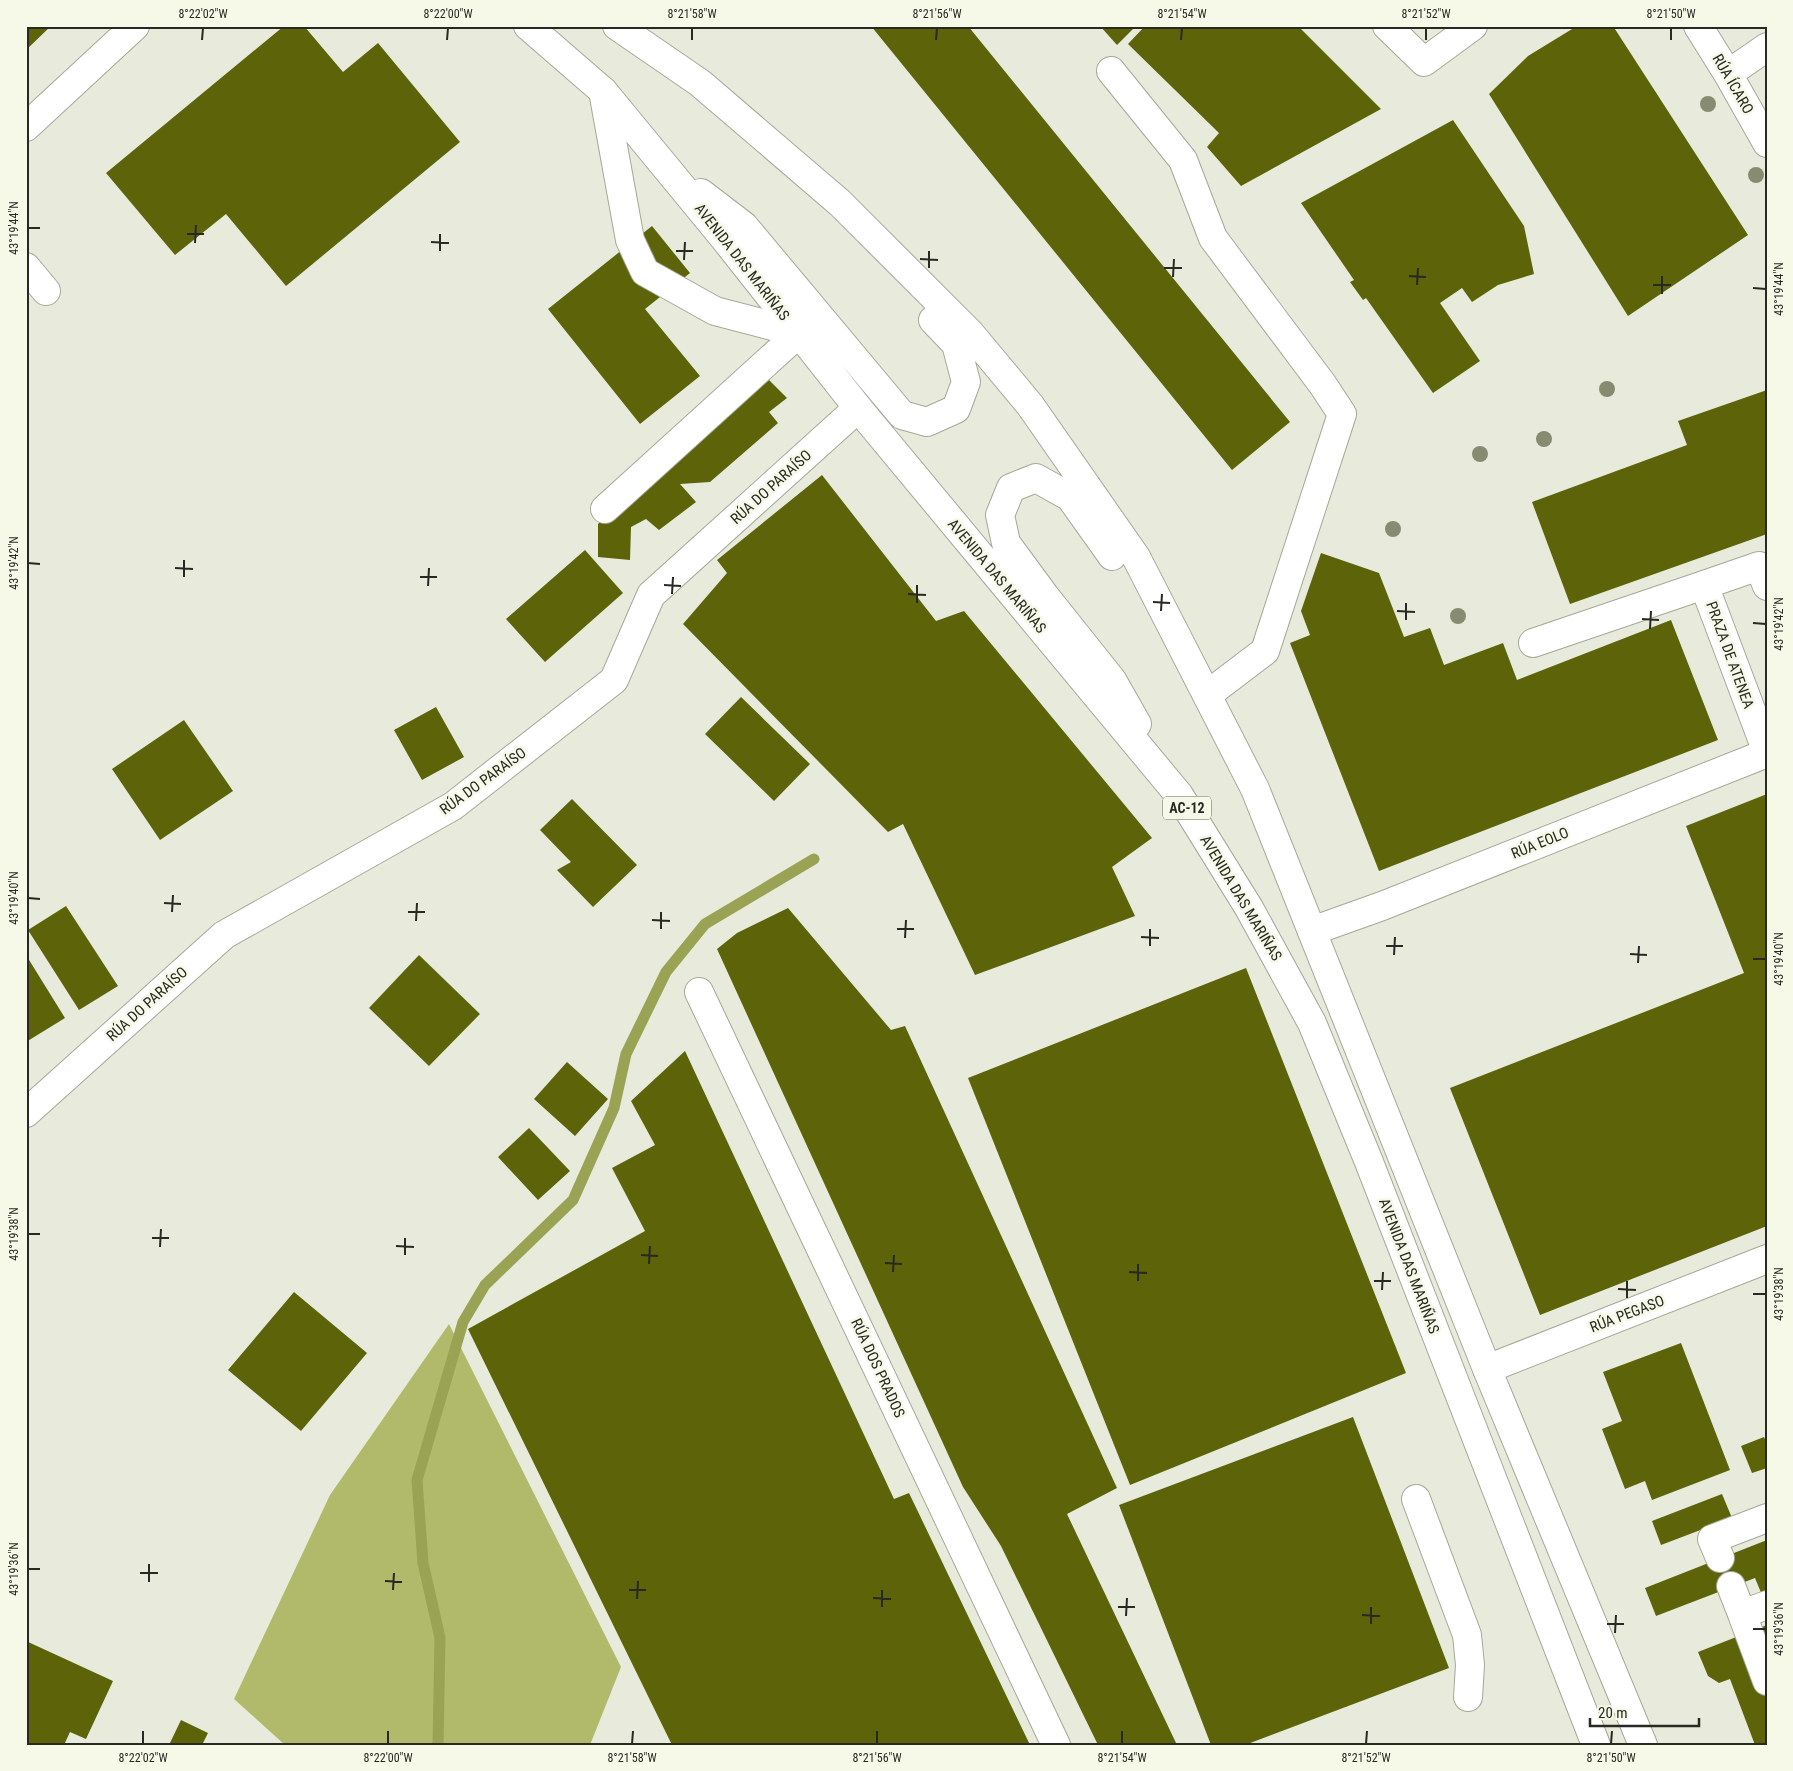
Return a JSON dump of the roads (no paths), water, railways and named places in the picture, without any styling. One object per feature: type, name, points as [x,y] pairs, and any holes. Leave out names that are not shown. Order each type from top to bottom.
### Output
[{"type":"main road","points":[[26,127],[135,26]]},
{"type":"main road","name":"AVENIDA DAS MARIÑAS","points":[[528,26],[603,91],[724,238],[858,408],[1179,795],[1249,908],[1312,1023],[1369,1162],[1596,1745]]},
{"type":"main road","points":[[617,26],[700,83],[840,202],[970,333],[1030,405],[1136,557],[1256,789],[1487,1369],[1638,1734],[1652,1745]]},
{"type":"main road","points":[[1387,26],[1424,62],[1473,26]]},
{"type":"main road","name":"RÚA ÍCARO","points":[[1698,26],[1767,143]]},
{"type":"main road","points":[[1728,74],[1767,47]]},
{"type":"main road","points":[[1110,71],[1183,160],[1213,238],[1323,385],[1342,414],[1265,651],[1207,695]]},
{"type":"main road","points":[[603,91],[630,240],[644,272],[715,311],[799,333]]},
{"type":"main road","points":[[665,166],[744,226],[902,415],[927,422],[956,409],[966,382],[956,344],[885,270],[840,202]]},
{"type":"main road","points":[[26,267],[46,291]]},
{"type":"main road","points":[[605,509],[799,333]]},
{"type":"main road","name":"RÚA DO PARAÍSO","points":[[26,1113],[224,935],[453,806],[614,680],[651,595],[858,408]]},
{"type":"main road","points":[[1175,632],[1117,562],[1070,496],[1036,478],[1011,488],[1000,515],[1006,543],[1045,596],[1112,680],[1179,795]]},
{"type":"main road","name":"PRAZA DE ATENEA","points":[[1533,643],[1759,566],[1767,586]]},
{"type":"main road","name":"PRAZA DE ATENEA","points":[[1704,585],[1767,753]]},
{"type":"main road","name":"RÚA EOLO","points":[[1312,931],[1382,906],[1767,753]]},
{"type":"main road","name":"RÚA DOS PRADOS","points":[[699,992],[1056,1745]]},
{"type":"main road","name":"RÚA PEGASO","points":[[1487,1369],[1767,1259]]},
{"type":"main road","points":[[1416,1499],[1467,1635],[1470,1665],[1468,1697]]},
{"type":"main road","points":[[1720,1558],[1712,1539],[1767,1518]]},
{"type":"main road","points":[[1731,1586],[1754,1610],[1767,1681]]},
{"type":"waterway","points":[[438,1745],[440,1638],[423,1563],[417,1480],[463,1322],[485,1285],[573,1200],[614,1108],[626,1054],[666,972],[705,924],[814,859]]}]
